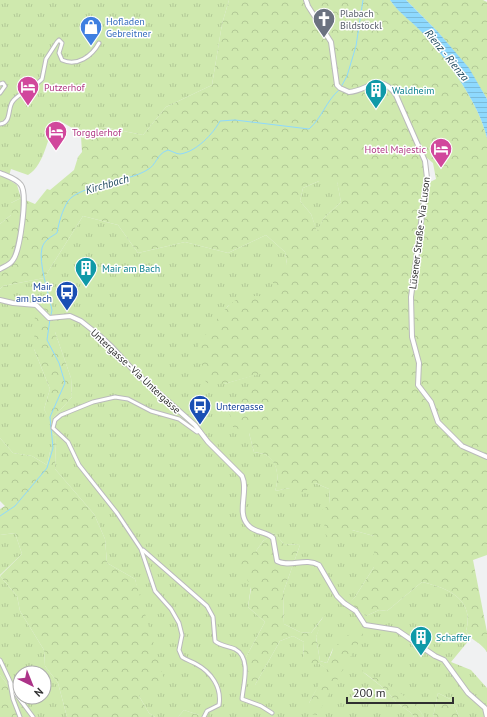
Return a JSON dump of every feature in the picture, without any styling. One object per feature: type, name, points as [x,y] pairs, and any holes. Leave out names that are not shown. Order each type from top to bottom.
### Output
[{"type":"street","name":"Lüsener Straße - Via Luson","points":[[306,0],[308,6],[331,42],[337,84],[340,88],[349,92],[373,83],[380,83],[392,89],[424,160],[427,178],[411,297],[412,337],[419,363],[418,385],[431,402],[438,422],[462,446],[487,457]]},
{"type":"street","points":[[0,124],[4,124],[8,120],[13,101],[42,80],[46,59],[59,40],[62,43],[59,53],[62,60],[72,62],[79,61],[91,54],[98,43]]},
{"type":"street","points":[[0,84],[3,83],[5,86],[0,93]]},
{"type":"street","points":[[0,173],[12,178],[22,186],[22,220],[14,258],[9,264],[0,269]]},
{"type":"street","name":"Untergasse - Via Untergasse","points":[[0,300],[36,305],[52,319],[70,316],[81,321],[112,347],[135,372],[200,431],[208,442],[242,476],[243,511],[245,521],[252,529],[267,534],[273,538],[277,561],[282,563],[306,561],[319,565],[337,596],[356,611],[365,625],[397,630],[446,662],[468,693],[485,708],[487,717]]},
{"type":"street","name":"Untergasse - Via Untergasse","points":[[200,431],[197,432],[179,419],[151,411],[128,399],[115,397],[93,402],[61,415],[55,420],[53,428],[68,442],[79,464],[117,513],[141,549],[208,606],[213,616],[213,637],[215,641],[235,649],[243,659],[245,681],[242,699],[261,706],[272,713]]},
{"type":"street","name":"Untergasse - Via Untergasse","points":[[141,549],[154,591],[171,609],[179,623],[182,635],[180,654],[184,659],[207,671],[215,680],[218,687],[219,705],[207,711],[204,717]]},
{"type":"street","points":[[0,660],[19,701],[33,717]]},
{"type":"street","points":[[9,679],[13,699],[20,717]]},
{"type":"green space","points":[[0,0],[229,0],[222,24],[212,85],[166,107],[143,135],[104,127],[81,137],[74,129],[58,120],[39,164],[34,170],[28,175],[11,169],[8,179],[17,185],[21,198],[11,203],[11,215],[0,224]]},
{"type":"green space","points":[[229,0],[390,0],[398,10],[422,32],[454,71],[471,98],[483,125],[487,138],[487,555],[473,560],[487,632],[487,652],[466,631],[468,620],[467,611],[463,603],[450,592],[441,588],[422,582],[387,611],[379,610],[366,616],[348,604],[355,597],[374,567],[374,536],[352,530],[331,542],[323,530],[326,520],[321,511],[330,504],[329,489],[315,483],[297,498],[290,488],[275,491],[277,472],[273,462],[266,455],[254,452],[249,433],[233,427],[228,406],[267,372],[224,384],[206,383],[198,346],[222,313],[233,302],[243,297],[276,297],[272,278],[287,264],[285,252],[266,235],[228,253],[185,242],[138,253],[118,225],[83,216],[44,278],[3,286],[0,289],[0,224],[11,215],[11,203],[21,198],[35,204],[47,189],[50,190],[74,170],[78,157],[82,152],[81,137],[103,127],[143,135],[166,107],[212,85],[222,24]],"holes":[[[427,158],[433,163],[436,179],[428,183]],[[319,181],[337,182],[341,202],[324,218],[317,231],[311,214],[300,201],[303,188]]]},
{"type":"green space","points":[[406,0],[483,0],[487,2],[487,99],[468,68],[438,32]]},
{"type":"green space","points":[[319,181],[337,181],[341,202],[324,218],[317,232],[311,214],[300,201],[303,188]]},
{"type":"green space","points":[[83,216],[118,225],[138,253],[185,242],[228,253],[266,235],[285,252],[287,264],[276,297],[247,297],[228,306],[214,325],[224,384],[268,371],[249,433],[254,452],[266,455],[276,466],[277,481],[275,491],[315,483],[329,489],[330,504],[352,530],[374,536],[374,567],[349,604],[366,616],[379,610],[387,611],[422,582],[450,592],[463,603],[467,611],[468,620],[466,631],[470,639],[451,662],[471,670],[487,688],[487,717],[459,717],[452,700],[438,693],[433,717],[424,717],[405,697],[363,672],[386,690],[397,703],[410,712],[414,717],[199,717],[199,715],[184,710],[178,717],[155,717],[149,713],[139,696],[142,609],[135,579],[107,563],[105,539],[94,514],[55,469],[56,436],[51,433],[51,447],[47,465],[32,456],[13,453],[0,438],[0,289],[3,286],[44,278]],"holes":[[[55,332],[71,378],[72,397],[53,418],[53,426],[44,409],[50,389],[34,349]],[[274,533],[284,544],[300,545],[283,593],[284,624],[300,632],[311,633],[323,617],[316,637],[320,661],[327,663],[333,648],[328,669],[303,657],[304,642],[293,636],[280,641],[255,685],[246,657],[265,622],[248,607],[256,551],[263,541]],[[328,669],[317,715],[309,703]]]},
{"type":"green space","points":[[46,297],[62,321],[55,332],[71,378],[72,397],[53,418],[53,428],[44,409],[50,389],[34,349],[35,310]]},
{"type":"green space","points":[[51,433],[56,436],[55,469],[94,514],[105,539],[107,563],[135,579],[164,679],[139,696],[149,713],[155,717],[67,717],[58,683],[52,675],[52,665],[45,665],[44,650],[20,611],[17,596],[0,576],[22,554],[15,533],[0,535],[0,509],[5,506],[0,501],[0,438],[13,453],[32,456],[47,465],[51,447]]},
{"type":"green space","points":[[15,533],[22,554],[0,575],[0,535]]},
{"type":"green space","points":[[274,533],[284,544],[300,545],[283,593],[284,624],[300,632],[311,633],[325,615],[316,637],[320,661],[327,663],[333,650],[340,641],[349,634],[361,628],[363,635],[317,715],[309,714],[309,703],[327,669],[318,663],[310,666],[303,657],[304,642],[293,636],[280,641],[255,685],[249,688],[246,657],[265,622],[248,607],[251,589],[239,559],[256,551],[263,541]]},
{"type":"green space","points":[[0,576],[17,596],[20,611],[44,650],[45,665],[12,665],[12,690],[0,675]]},
{"type":"green space","points":[[361,670],[405,697],[413,703],[424,717],[414,717],[410,712],[397,703],[386,690]]},
{"type":"green space","points":[[0,675],[12,690],[12,705],[24,705],[33,717],[0,717]]},
{"type":"green space","points":[[52,675],[58,683],[67,717],[33,717],[24,705],[52,705]]},
{"type":"green space","points":[[438,693],[452,700],[459,717],[433,717]]},
{"type":"green space","points":[[184,710],[199,715],[199,717],[178,717]]},
{"type":"water","name":"Rienz - Rienza","points":[[390,0],[406,0],[438,32],[469,68],[487,99],[487,138],[471,98],[454,71],[422,32],[398,10]]},
{"type":"waterway","name":"Kirchbach","points":[[341,87],[347,76],[356,46],[363,0]]},
{"type":"waterway","name":"Kirchbach","points":[[51,315],[52,310],[41,261],[42,248],[46,241],[57,233],[64,209],[68,201],[74,196],[93,187],[139,174],[150,168],[161,154],[168,150],[177,154],[186,153],[192,150],[208,137],[220,121],[235,120],[309,129],[339,90]]},
{"type":"waterway","name":"Kirchbach","points":[[0,516],[15,506],[47,468],[53,448],[50,417],[65,383],[59,363],[47,340],[50,319]]},
{"type":"place","name":"Plabach Bildstöckl","points":[[324,38]]},
{"type":"place","name":"Hofladen Gebreitner","points":[[91,46]]},
{"type":"place","name":"Putzerhof","points":[[28,106]]},
{"type":"place","name":"Waldheim","points":[[376,110]]},
{"type":"place","name":"Torgglerhof","points":[[56,152]]},
{"type":"place","name":"Hotel Majestic","points":[[441,168]]},
{"type":"place","name":"Mair am Bach","points":[[86,288]]},
{"type":"place","name":"Mair am bach","points":[[67,312]]},
{"type":"place","name":"Untergasse","points":[[200,426]]},
{"type":"place","name":"Schaffer","points":[[421,656]]}]
